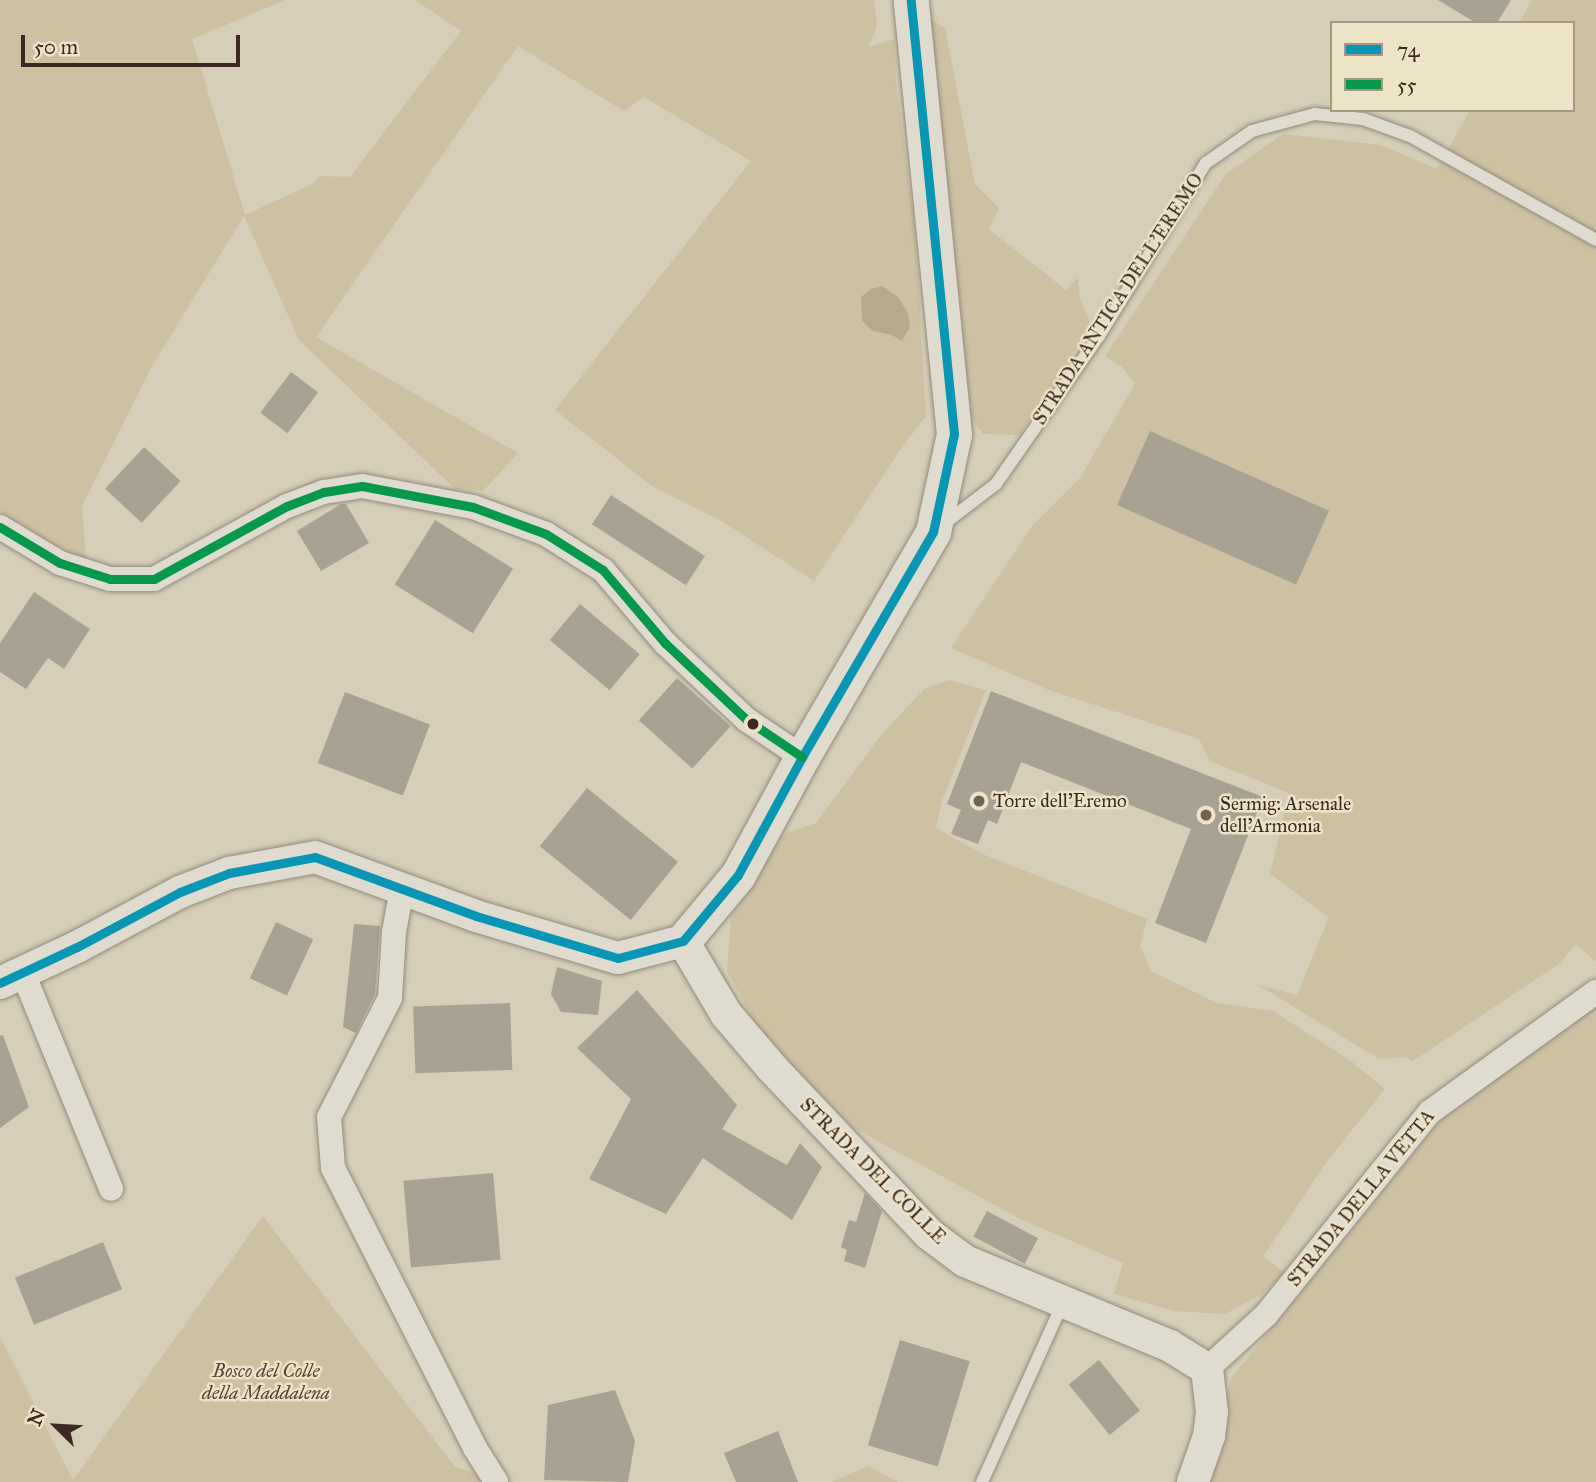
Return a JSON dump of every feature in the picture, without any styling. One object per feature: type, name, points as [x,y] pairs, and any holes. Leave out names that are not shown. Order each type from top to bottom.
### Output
[{"type":"main road","points":[[683,941],[738,875],[802,757],[933,532],[954,435],[911,0]]},
{"type":"street","points":[[0,527],[60,563],[110,579],[155,579],[287,506],[324,492],[362,486],[472,506],[546,534],[603,570],[674,652],[747,720],[802,757]]},
{"type":"street","points":[[111,1189],[12,978],[180,892],[229,873],[315,857],[476,916],[618,958],[683,941]]},
{"type":"street","points":[[402,889],[394,932],[390,998],[329,1117],[333,1168],[475,1448],[496,1482]]},
{"type":"street","name":"STRADA DEL COLLE","points":[[683,941],[726,1014],[929,1234],[965,1261],[1170,1346],[1207,1369]]},
{"type":"street","name":"STRADA DELLA VETTA","points":[[1207,1369],[1266,1314],[1430,1112],[1596,992]]},
{"type":"street","points":[[1193,1482],[1209,1436],[1212,1412],[1207,1369]]},
{"type":"lane","name":"STRADA ANTICA DELL'EREMO","points":[[933,532],[996,484],[1099,336],[1206,163],[1252,131],[1314,114],[1363,120],[1410,136],[1596,240]]},
{"type":"lane","points":[[982,1482],[1063,1302]]},
{"type":"green space","points":[[0,0],[285,0],[192,39],[245,215],[314,183],[320,176],[350,177],[461,31],[415,0],[874,0],[877,26],[869,47],[894,39],[896,80],[916,237],[926,416],[900,450],[814,581],[723,522],[652,486],[555,410],[751,161],[644,97],[624,111],[518,46],[316,337],[518,453],[483,491],[455,489],[299,340],[244,216],[152,366],[82,506],[86,563],[0,512]]},
{"type":"green space","points":[[1532,0],[1596,0],[1596,962],[1576,944],[1559,964],[1413,1061],[1405,1057],[1379,1059],[1258,985],[1297,995],[1329,917],[1270,874],[1289,793],[1210,761],[1199,739],[1049,690],[951,648],[1032,526],[1080,478],[1135,384],[1122,367],[1105,356],[1226,174],[1283,134],[1381,145],[1437,169],[1469,112],[1575,112],[1575,21],[1520,21]]},
{"type":"green space","points":[[928,18],[945,28],[975,184],[999,208],[989,229],[1066,290],[1078,277],[1080,298],[1091,326],[1019,435],[983,434],[963,405]]},
{"type":"green space","points":[[949,680],[986,690],[942,801],[936,828],[985,855],[1147,919],[1140,946],[1151,971],[1217,1003],[1273,1011],[1351,1061],[1385,1089],[1328,1160],[1263,1256],[1285,1273],[1259,1296],[1225,1314],[1174,1311],[1114,1294],[1123,1263],[1022,1220],[852,1127],[764,1040],[727,971],[731,917],[784,834],[816,823],[881,735],[924,689]]},
{"type":"green space","points":[[1596,1004],[1596,1482],[1202,1482],[1232,1377],[1441,1120]]},
{"type":"green space","name":"Bosco del Colle della Maddalena","points":[[263,1216],[455,1467],[505,1482],[0,1482],[0,1337],[73,1480]]},
{"type":"green space","points":[[868,1466],[898,1482],[832,1482]]},
{"type":"shaded area","points":[[882,286],[898,297],[908,313],[910,327],[902,341],[892,335],[873,331],[862,321],[861,297],[871,289]]},
{"type":"building","points":[[1438,0],[1511,0],[1498,21],[1473,21]]},
{"type":"building","points":[[291,372],[318,392],[287,433],[260,413]]},
{"type":"building","points":[[1150,431],[1329,511],[1296,585],[1117,505]]},
{"type":"building","points":[[144,447],[181,481],[142,523],[105,489]]},
{"type":"building","points":[[611,495],[705,556],[686,585],[592,524]]},
{"type":"building","points":[[341,504],[346,504],[369,543],[321,571],[297,531]]},
{"type":"building","points":[[435,520],[513,569],[473,633],[395,584]]},
{"type":"building","points":[[34,592],[90,629],[64,669],[48,658],[26,689],[0,672],[0,643]]},
{"type":"building","points":[[580,604],[640,654],[610,690],[550,640]]},
{"type":"building","points":[[677,678],[731,726],[692,769],[639,720]]},
{"type":"building","name":"Sermig: Arsenale dell'Armonia","points":[[991,691],[1263,797],[1206,943],[1155,923],[1191,829],[1021,762],[997,824],[988,820],[978,844],[951,834],[961,810],[947,804]]},
{"type":"building","points":[[345,692],[430,725],[403,796],[318,763]]},
{"type":"building","points":[[587,788],[678,862],[631,920],[540,846]]},
{"type":"building","points":[[276,922],[313,939],[287,996],[250,978]]},
{"type":"building","points":[[354,924],[380,926],[375,994],[356,1033],[343,1027]]},
{"type":"building","points":[[557,967],[602,981],[598,1015],[561,1012],[551,994]]},
{"type":"building","points":[[637,990],[737,1105],[722,1129],[787,1165],[800,1143],[822,1167],[792,1220],[703,1158],[666,1214],[589,1179],[631,1099],[577,1048]]},
{"type":"building","points":[[510,1003],[512,1070],[415,1073],[413,1006]]},
{"type":"building","points":[[3,1035],[29,1107],[0,1128],[0,1036]]},
{"type":"building","points":[[493,1173],[501,1260],[411,1268],[403,1181]]},
{"type":"building","points":[[865,1193],[882,1211],[865,1268],[844,1261],[847,1250],[841,1247],[849,1220],[856,1222]]},
{"type":"building","points":[[987,1211],[1038,1238],[1025,1264],[973,1237]]},
{"type":"building","points":[[103,1242],[122,1289],[34,1325],[15,1278]]},
{"type":"building","points":[[900,1340],[970,1361],[938,1467],[868,1445]]},
{"type":"building","points":[[1099,1360],[1140,1411],[1110,1435],[1069,1385]]},
{"type":"building","points":[[615,1390],[635,1441],[628,1482],[544,1480],[548,1405]]},
{"type":"building","points":[[778,1431],[798,1482],[736,1482],[724,1453]]},
{"type":"transit line","name":"74","points":[[0,983],[77,947],[180,892],[229,873],[315,857],[476,916],[618,958],[683,941],[738,875],[802,757],[933,532],[954,434],[911,0]]},
{"type":"transit line","name":"55","points":[[0,527],[60,563],[110,579],[154,579],[287,506],[324,492],[362,486],[473,507],[546,534],[603,570],[665,643],[747,720],[802,757]]},
{"type":"place","name":"Torre dell'Eremo","points":[[979,801]]},
{"type":"place","name":"Sermig: Arsenale dell'Armonia","points":[[1206,815]]}]
